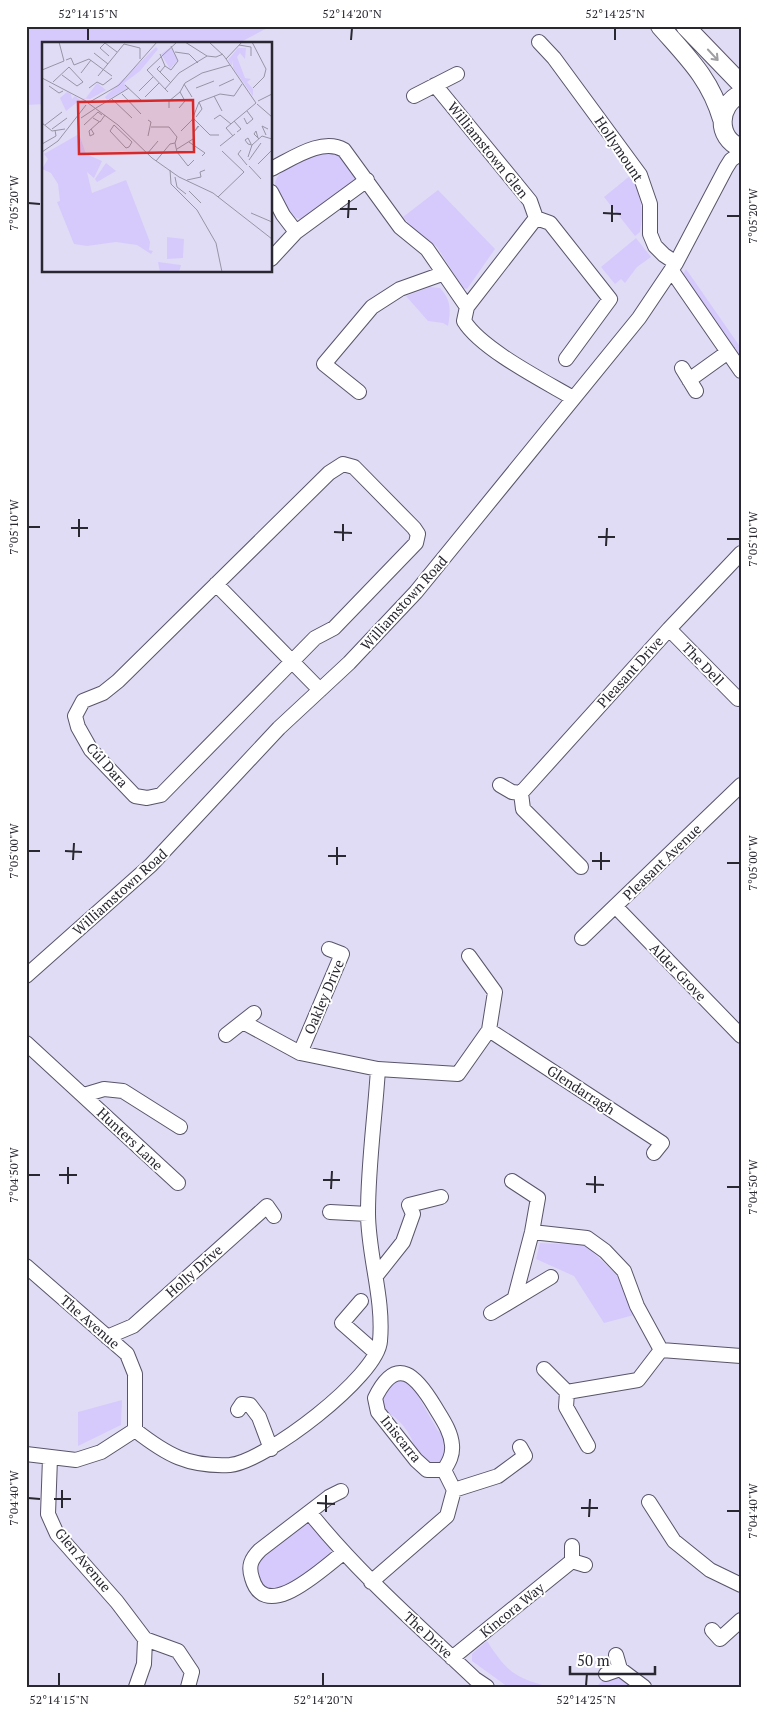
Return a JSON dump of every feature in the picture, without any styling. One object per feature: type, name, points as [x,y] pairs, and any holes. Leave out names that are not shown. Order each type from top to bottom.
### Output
[{"type":"main road","points":[[660,26],[705,78],[730,141],[741,148]]},
{"type":"main road","points":[[685,26],[741,84]]},
{"type":"main road","points":[[724,126],[726,106],[741,94]]},
{"type":"street","name":"Hollymount","points":[[539,42],[554,58],[640,175],[650,204],[650,234],[655,246],[674,267],[741,371]]},
{"type":"street","points":[[414,96],[457,74]]},
{"type":"street","name":"Williamstown Glen","points":[[435,85],[530,201],[536,218]]},
{"type":"street","name":"Williamstown Road","points":[[720,179],[725,157],[724,126]]},
{"type":"street","points":[[272,169],[322,146],[330,144],[344,150],[400,227],[427,248],[442,274],[467,306]]},
{"type":"street","name":"Williamstown Road","points":[[26,976],[151,865],[279,728],[370,642],[416,592],[639,318],[674,267],[731,160],[741,153]]},
{"type":"street","points":[[272,258],[296,232],[367,180]]},
{"type":"street","points":[[272,194],[282,215],[296,232]]},
{"type":"street","points":[[566,358],[610,299],[550,223],[536,218],[467,306],[464,321],[469,330],[493,349],[573,398]]},
{"type":"street","points":[[359,392],[324,364],[372,307],[400,289],[442,274]]},
{"type":"street","points":[[689,380],[728,352]]},
{"type":"street","name":"Cúl Dara","points":[[343,464],[354,467],[414,528],[418,538],[414,547],[334,628],[315,638],[292,662],[161,795],[155,798],[135,796],[91,750],[78,727],[75,716],[83,701],[103,693],[118,681],[329,472],[343,464]]},
{"type":"street","name":"Pleasant Drive","points":[[521,793],[669,629],[741,553]]},
{"type":"street","points":[[216,584],[320,690]]},
{"type":"street","name":"The Dell","points":[[669,629],[738,699]]},
{"type":"street","points":[[500,785],[512,792],[521,793],[523,809],[581,867]]},
{"type":"street","name":"Pleasant Avenue","points":[[582,938],[741,786]]},
{"type":"street","name":"Alder Grove","points":[[616,907],[741,1036]]},
{"type":"street","name":"Oakley Drive","points":[[300,1053],[342,954],[329,949]]},
{"type":"street","points":[[226,1035],[248,1018],[261,1030],[300,1053],[378,1069],[458,1074],[489,1030],[494,992],[469,956]]},
{"type":"street","name":"Glendarragh","points":[[489,1030],[662,1143],[654,1153]]},
{"type":"street","name":"Hunters Lane","points":[[26,1043],[178,1183]]},
{"type":"street","points":[[26,1454],[76,1460],[92,1454],[134,1430],[162,1452],[199,1465],[233,1465],[271,1449],[335,1400],[368,1368],[380,1342],[376,1276],[368,1214],[378,1069]]},
{"type":"street","name":"Hunters Lane","points":[[84,1095],[104,1089],[123,1091],[180,1127]]},
{"type":"street","points":[[512,1182],[538,1198],[532,1232],[515,1297]]},
{"type":"street","points":[[376,1276],[403,1242],[413,1214],[409,1205],[441,1197]]},
{"type":"street","name":"Holly Drive","points":[[107,1337],[132,1326],[267,1206],[274,1216]]},
{"type":"street","points":[[330,1212],[368,1214]]},
{"type":"street","points":[[532,1232],[587,1238],[605,1251],[624,1271],[638,1306],[661,1350]]},
{"type":"street","name":"The Avenue","points":[[26,1266],[127,1354],[135,1374],[134,1430]]},
{"type":"street","points":[[491,1313],[551,1276]]},
{"type":"street","points":[[361,1301],[342,1322],[376,1352]]},
{"type":"street","points":[[661,1350],[741,1356]]},
{"type":"street","points":[[567,1392],[638,1380],[661,1350]]},
{"type":"street","points":[[544,1369],[567,1392],[566,1406],[588,1446]]},
{"type":"street","name":"Iniscarra","points":[[402,1373],[412,1376],[421,1384],[450,1434],[452,1458],[444,1470],[427,1470],[416,1460],[378,1412],[375,1398],[382,1384],[391,1377],[402,1373]]},
{"type":"street","points":[[238,1410],[242,1404],[250,1405],[260,1417],[271,1449]]},
{"type":"street","points":[[454,1490],[498,1476],[525,1456],[520,1447]]},
{"type":"street","name":"Glen Avenue","points":[[50,1458],[48,1514],[57,1534],[118,1602],[146,1639]]},
{"type":"street","points":[[372,1582],[447,1516],[454,1490],[444,1470]]},
{"type":"street","points":[[341,1491],[329,1497],[253,1558],[249,1569],[254,1584],[262,1593],[270,1596],[292,1592],[342,1553]]},
{"type":"street","points":[[650,1502],[674,1542],[710,1570],[741,1585]]},
{"type":"street","name":"The Drive","points":[[310,1512],[342,1553],[452,1658],[487,1687]]},
{"type":"street","name":"Kincora Way","points":[[452,1658],[578,1563],[572,1546]]},
{"type":"street","points":[[712,1630],[720,1639],[741,1620]]},
{"type":"street","points":[[136,1687],[144,1664],[146,1639],[178,1652],[192,1672],[188,1687]]},
{"type":"street","points":[[616,1655],[620,1669],[644,1687]]},
{"type":"street","points":[[606,1674],[620,1669]]},
{"type":"shaded area","points":[[26,26],[271,26],[241,42],[42,42],[42,104],[26,105]]},
{"type":"shaded area","points":[[333,152],[341,155],[356,177],[355,181],[303,219],[297,218],[285,206],[275,184],[277,178],[282,172],[299,162]]},
{"type":"shaded area","points":[[631,175],[637,189],[642,210],[640,232],[635,236],[604,197]]},
{"type":"shaded area","points":[[438,190],[495,249],[467,289],[463,288],[437,247],[417,232],[403,217]]},
{"type":"shaded area","points":[[636,238],[651,257],[637,267],[625,283],[621,279],[615,284],[601,267]]},
{"type":"shaded area","points":[[686,269],[741,348],[741,359],[683,274]]},
{"type":"shaded area","points":[[430,287],[440,288],[448,301],[450,315],[448,326],[443,323],[428,321],[406,296]]},
{"type":"shaded area","points":[[540,1243],[585,1245],[616,1274],[634,1315],[604,1323],[574,1276],[536,1259]]},
{"type":"shaded area","points":[[404,1379],[419,1390],[418,1396],[438,1431],[443,1433],[447,1442],[443,1462],[432,1465],[414,1449],[412,1439],[401,1423],[387,1413],[381,1398],[395,1381]]},
{"type":"shaded area","points":[[122,1400],[121,1425],[78,1446],[78,1412]]},
{"type":"shaded area","points":[[303,1524],[311,1524],[330,1548],[331,1555],[296,1582],[276,1589],[267,1587],[259,1580],[257,1575],[256,1569],[259,1560],[273,1545]]},
{"type":"shaded area","points":[[487,1641],[506,1667],[520,1677],[550,1687],[508,1687],[472,1661],[472,1654]]},
{"type":"shaded area","points":[[622,1676],[636,1687],[596,1687],[601,1682]]}]
